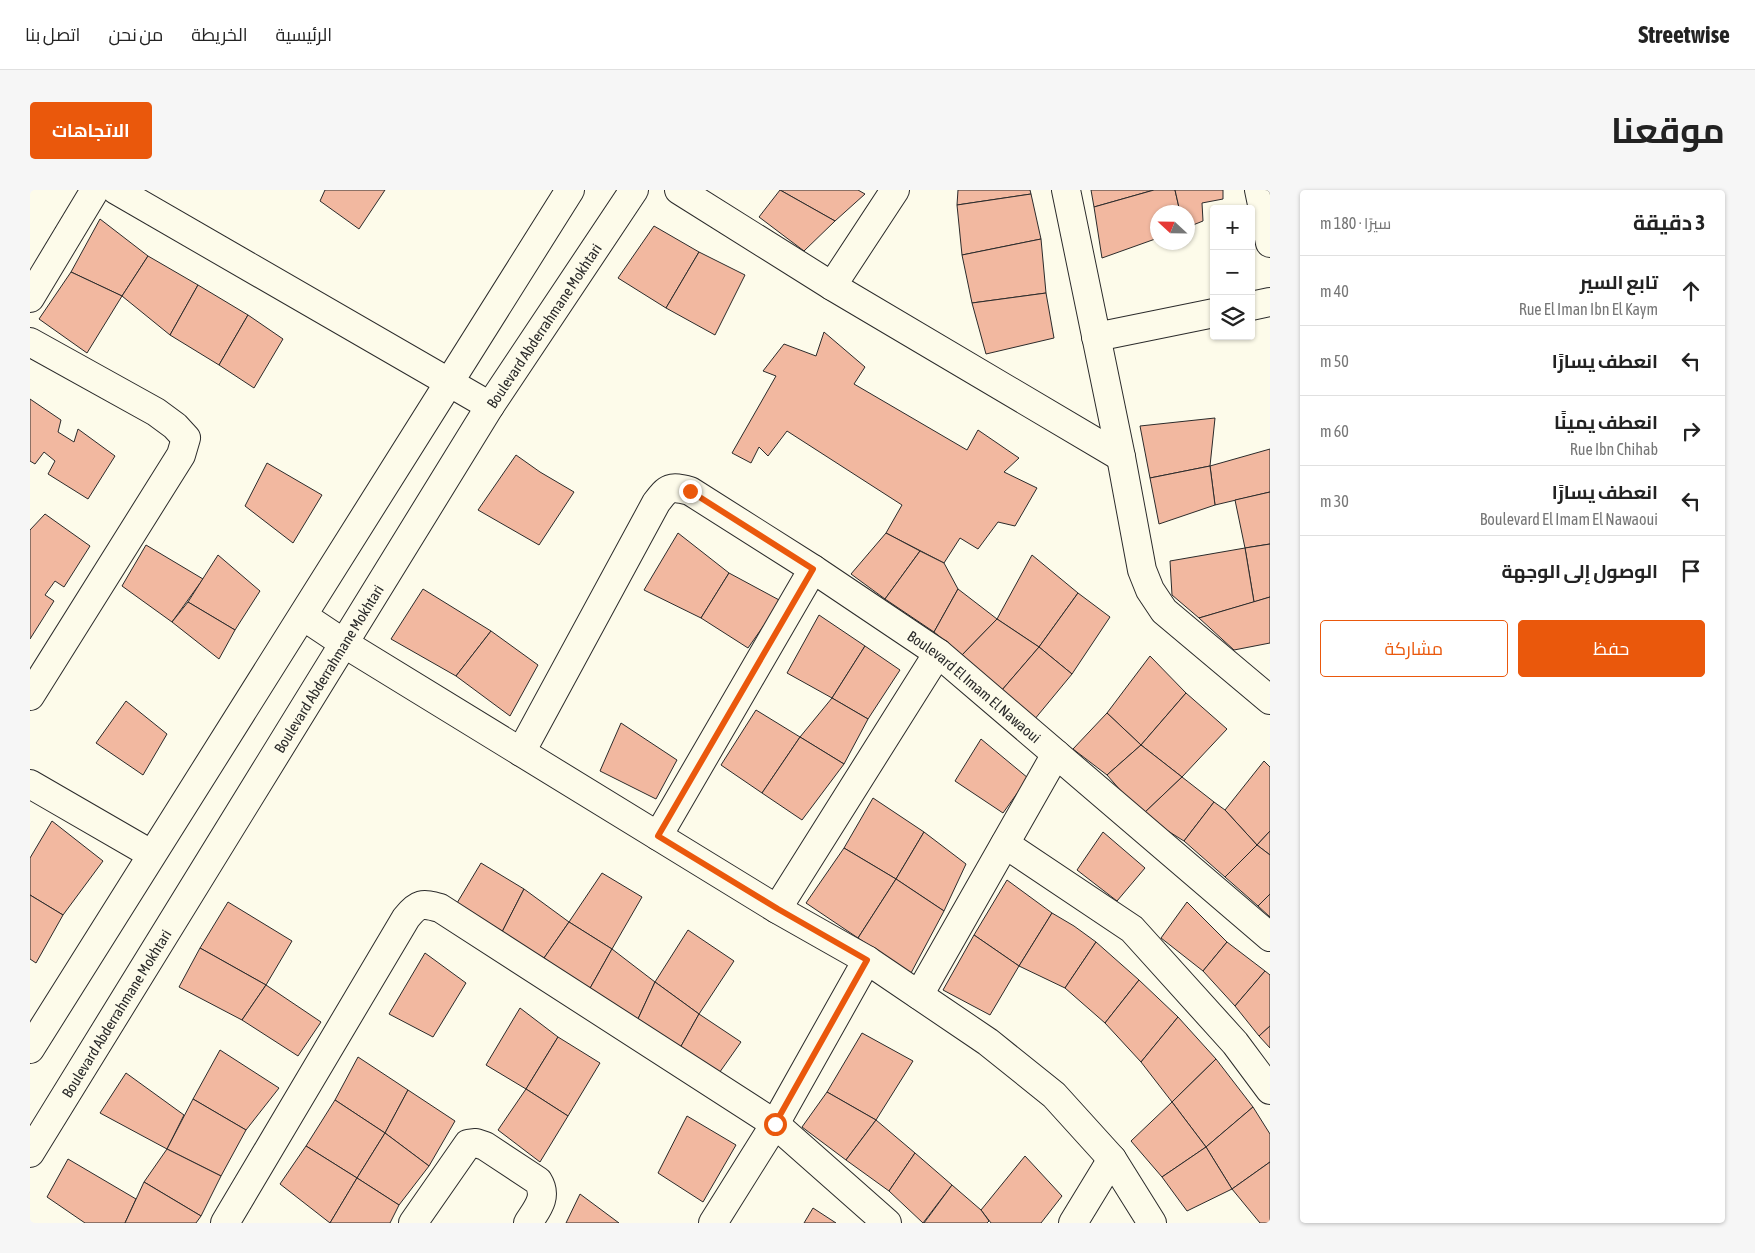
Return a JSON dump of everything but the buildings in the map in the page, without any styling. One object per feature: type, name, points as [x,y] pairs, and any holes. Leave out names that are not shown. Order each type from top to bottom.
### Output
[{"type":"street","points":[[30,298],[95,190]]},
{"type":"street","points":[[116,190],[490,406]]},
{"type":"street","points":[[30,1050],[151,854],[303,616],[570,190]]},
{"type":"street","name":"Boulevard Abderrahmane Mokhtari","points":[[30,1153],[490,406],[634,190]]},
{"type":"street","points":[[679,190],[832,286],[1121,457]]},
{"type":"street","points":[[832,286],[895,190]]},
{"type":"street","points":[[1066,190],[1121,457],[1142,570],[1150,590],[1164,611],[1270,700]]},
{"type":"street","points":[[1259,190],[1270,244]]},
{"type":"street","points":[[1255,305],[1270,302]]},
{"type":"street","points":[[1096,337],[1210,315]]},
{"type":"street","points":[[30,342],[156,412],[175,426],[186,438],[181,455],[30,696]]},
{"type":"street","name":"Boulevard El Imam El Nawaoui","points":[[521,752],[656,503],[666,490],[675,487],[690,491],[813,569],[938,653],[1270,937]]},
{"type":"street","points":[[658,836],[813,569]]},
{"type":"street","points":[[303,616],[345,644],[658,836],[778,909],[867,960],[988,1042],[1054,1095],[1112,1159],[1152,1223]]},
{"type":"street","points":[[778,909],[938,653]]},
{"type":"street","points":[[919,995],[1056,754]]},
{"type":"street","points":[[30,784],[151,854]]},
{"type":"street","points":[[1005,844],[1132,929],[1235,1042],[1270,1090]]},
{"type":"street","points":[[224,1223],[406,918],[415,907],[426,904],[440,908],[775,1124],[887,1223]]},
{"type":"street","points":[[714,1223],[775,1124],[867,960]]},
{"type":"street","points":[[413,1223],[468,1144],[476,1143],[485,1146],[538,1182],[543,1189],[538,1207],[528,1223]]},
{"type":"street","points":[[1073,1223],[1112,1159]]},
{"type":"route","points":[[690,491],[813,569],[658,836],[778,909],[867,960],[775,1124]]}]
